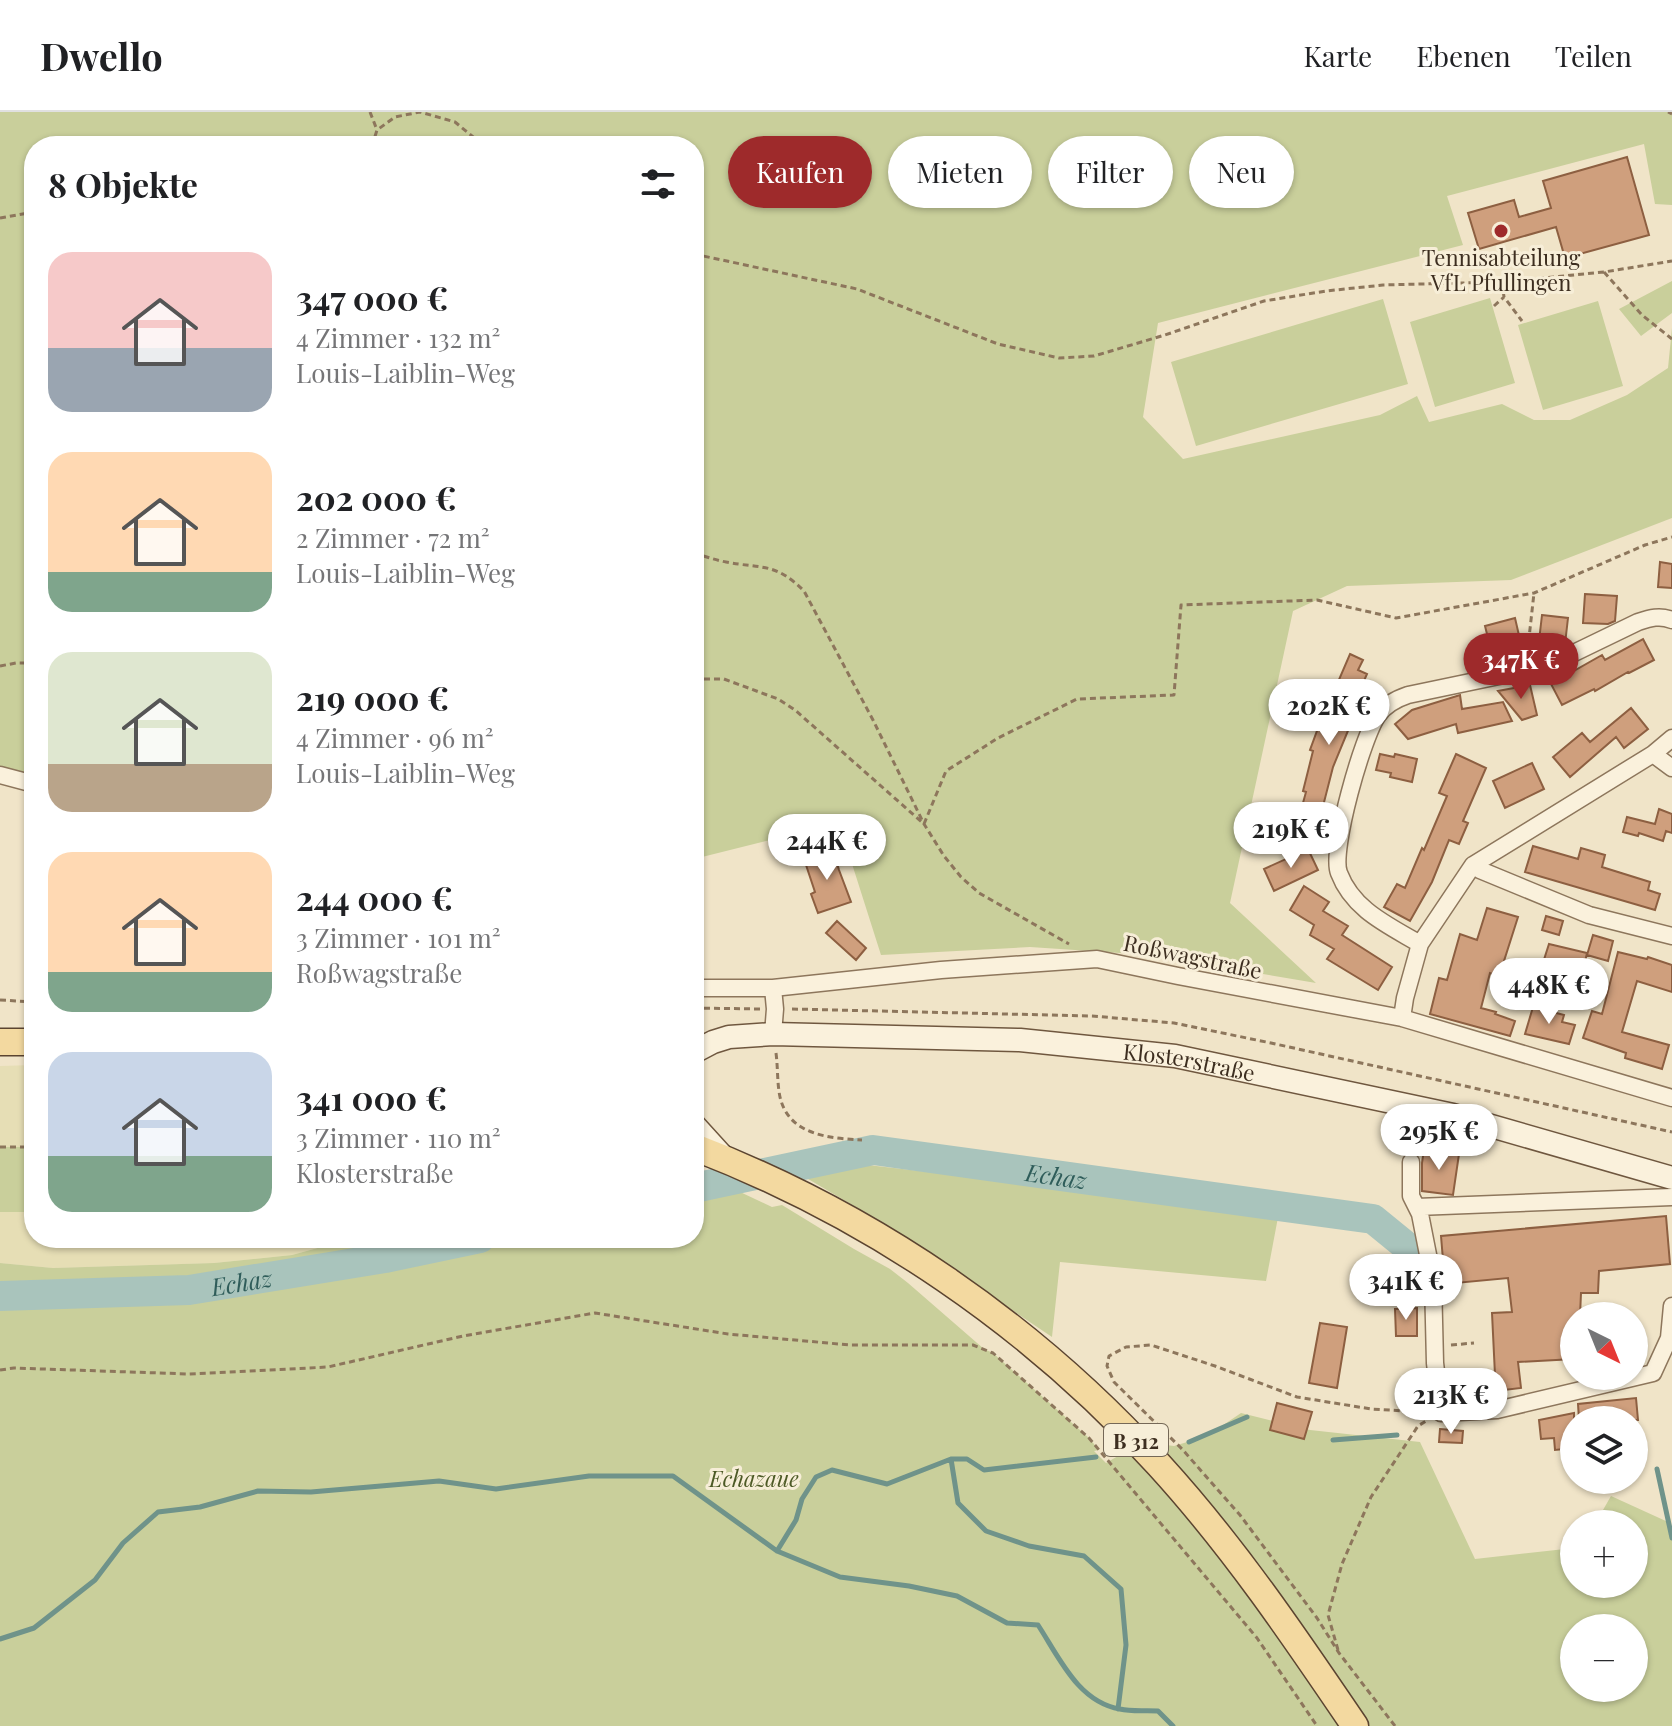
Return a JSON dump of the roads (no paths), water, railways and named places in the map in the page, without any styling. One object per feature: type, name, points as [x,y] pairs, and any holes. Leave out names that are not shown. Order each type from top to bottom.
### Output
[{"type":"main road","name":"Klosterstraße","points":[[704,1048],[729,1037],[773,1034],[1020,1040],[1175,1056],[1453,1115],[1672,1178]]},
{"type":"main road","points":[[0,1042],[24,1042]]},
{"type":"main road","points":[[704,1134],[734,1163]]},
{"type":"main road","name":"B 312","points":[[704,1151],[852,1221],[919,1261],[1048,1356],[1125,1428],[1168,1474],[1239,1561],[1355,1726]]},
{"type":"street","points":[[1420,944],[1363,909],[1348,891],[1337,869],[1345,813],[1376,716],[1395,699],[1533,669],[1564,659],[1638,622],[1664,617],[1672,620]]},
{"type":"street","points":[[1402,1018],[1420,944],[1473,865],[1653,754],[1672,738]]},
{"type":"street","points":[[1653,754],[1672,768]]},
{"type":"street","points":[[0,775],[24,781]]},
{"type":"street","points":[[1473,865],[1589,915],[1672,936]]},
{"type":"street","name":"Roßwagstraße","points":[[704,988],[773,988],[941,970],[1097,959],[1402,1018],[1672,1098]]},
{"type":"street","points":[[773,988],[773,1034]]},
{"type":"street","points":[[1411,1162],[1411,1196],[1420,1214],[1433,1287],[1441,1413],[1497,1410],[1653,1373],[1669,1338],[1672,1306]]},
{"type":"street","points":[[1417,1207],[1672,1197]]},
{"type":"waterway","name":"Echaz","points":[[704,1186],[873,1150],[1373,1219],[1411,1250]]},
{"type":"waterway","name":"Echaz","points":[[0,1296],[189,1290],[432,1248]]},
{"type":"waterway","points":[[1189,1442],[1247,1417]]},
{"type":"waterway","points":[[1333,1440],[1397,1435]]},
{"type":"waterway","points":[[777,1551],[816,1477],[832,1470],[887,1484],[951,1459],[967,1459],[984,1470],[1096,1457]]},
{"type":"waterway","points":[[951,1459],[958,1503],[986,1531],[1029,1546],[1084,1556],[1121,1589],[1126,1645],[1118,1709]]},
{"type":"waterway","points":[[1657,1469],[1672,1538]]},
{"type":"waterway","points":[[0,1639],[34,1628],[95,1580],[123,1543],[158,1512],[200,1507],[258,1491],[311,1492],[439,1481],[496,1489],[589,1476],[673,1476],[777,1551],[840,1577],[957,1596],[1007,1623],[1038,1625],[1062,1664],[1092,1697],[1120,1709],[1158,1711],[1173,1726]]},
{"type":"place","name":"Tennisabteilung VfL Pfullingen","points":[[1501,231]]},
{"type":"park label","name":"Echazaue","points":[[754,1478]]}]
